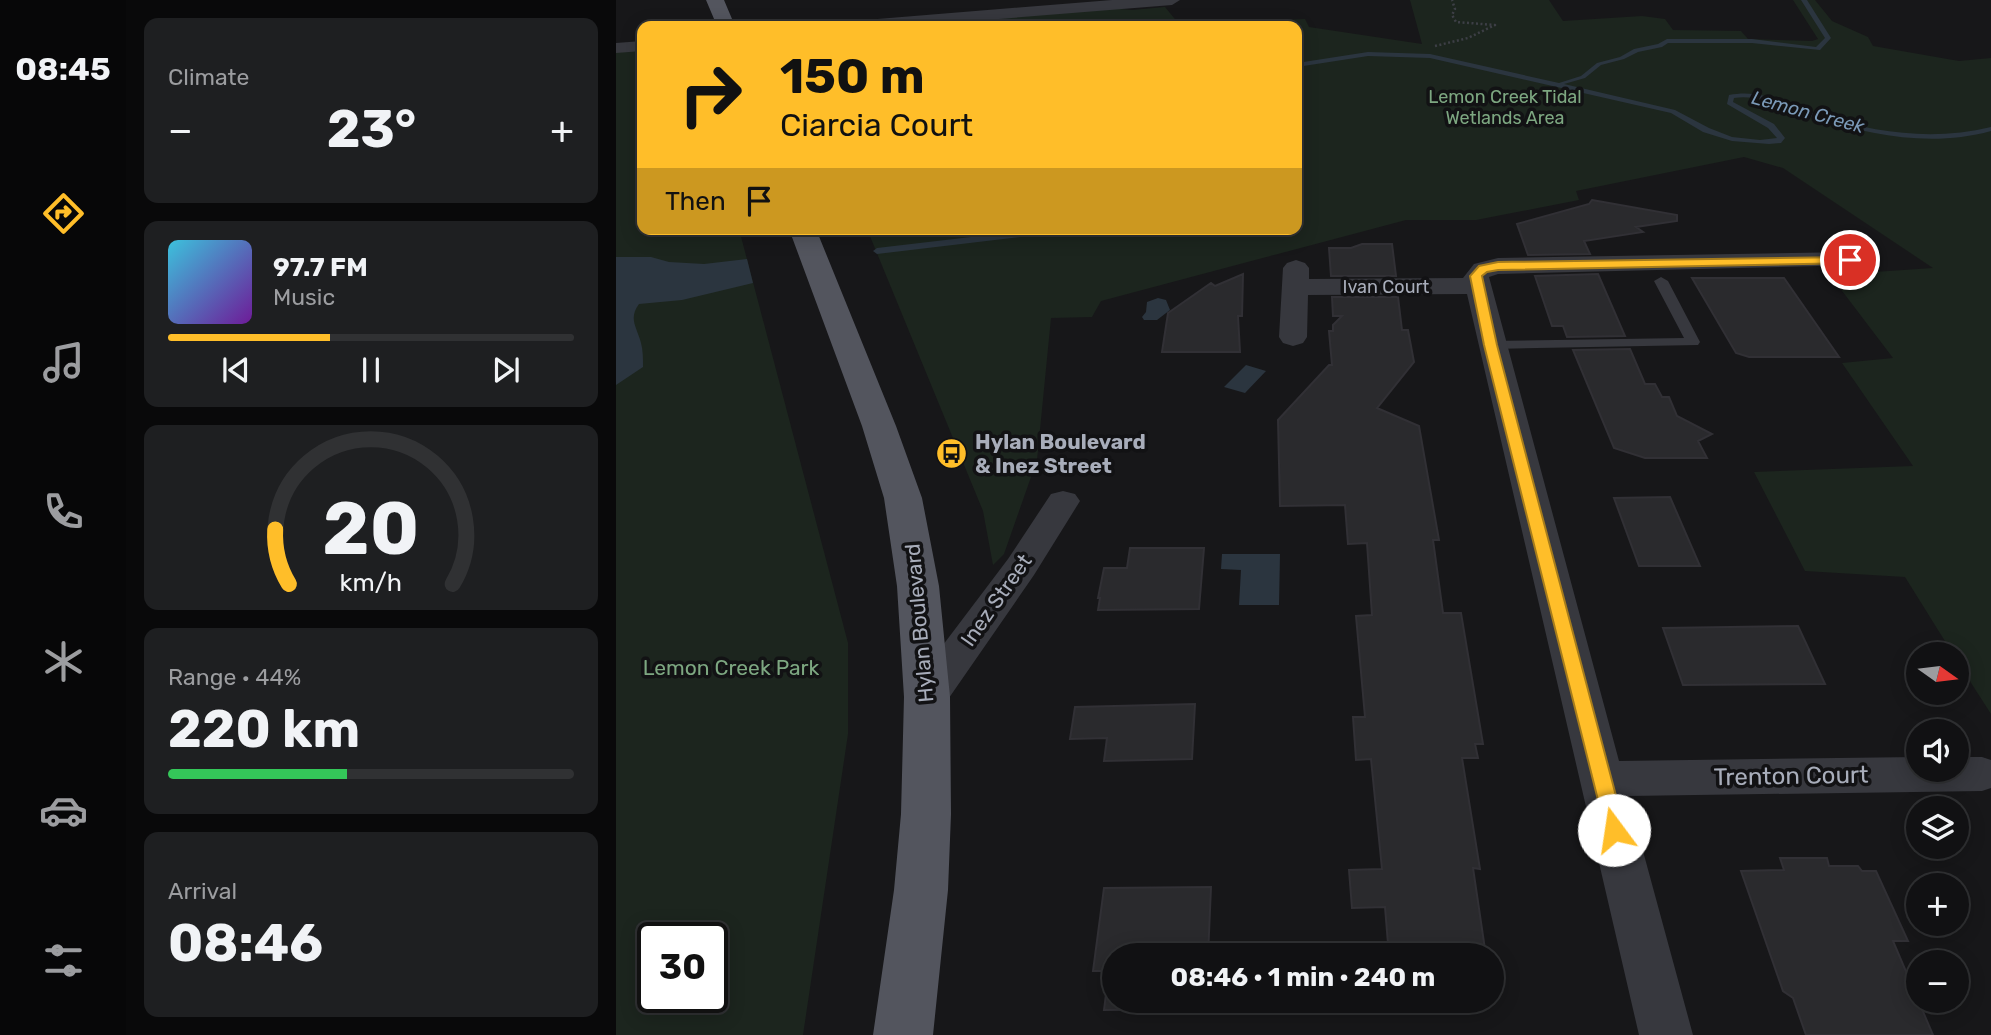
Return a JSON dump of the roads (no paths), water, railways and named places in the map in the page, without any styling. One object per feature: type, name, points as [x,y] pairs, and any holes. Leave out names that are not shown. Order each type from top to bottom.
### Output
[{"type":"main road","points":[[715,0],[724,21]]},
{"type":"main road","name":"Hylan Boulevard","points":[[804,235],[879,426],[903,498],[918,586],[928,743],[921,890],[903,1035]]},
{"type":"street","points":[[860,20],[1172,0]]},
{"type":"street","points":[[616,48],[637,46]]},
{"type":"street","name":"Ivan Court","points":[[1293,337],[1296,278],[1480,278],[1498,266],[1850,260]]},
{"type":"street","points":[[1480,278],[1491,345],[1666,1035]]},
{"type":"street","name":"Inez Street","points":[[927,697],[1021,567],[1063,500]]},
{"type":"street","name":"Trenton Court","points":[[1601,779],[1982,774]]},
{"type":"lane","points":[[1491,345],[1693,342],[1661,281]]},
{"type":"waterway","points":[[1562,83],[1583,77],[1599,64],[1622,58],[1636,50],[1660,46],[1667,41],[1752,41],[1818,49],[1828,38],[1804,0]]},
{"type":"waterway","name":"Lemon Creek","points":[[1302,64],[1368,54],[1430,56],[1673,111],[1714,134],[1751,142],[1778,141],[1781,138],[1771,126],[1729,103],[1731,96],[1765,97],[1839,123],[1905,136],[1950,137],[1991,129]]},
{"type":"waterway","name":"Lemon Creek","points":[[877,251],[1012,235]]},
{"type":"place","name":"Hylan Boulevard & Inez Street","points":[[952,453]]},
{"type":"park label","name":"Lemon Creek Tidal Wetlands Area","points":[[1505,107]]},
{"type":"park label","name":"Lemon Creek Park","points":[[731,667]]}]
